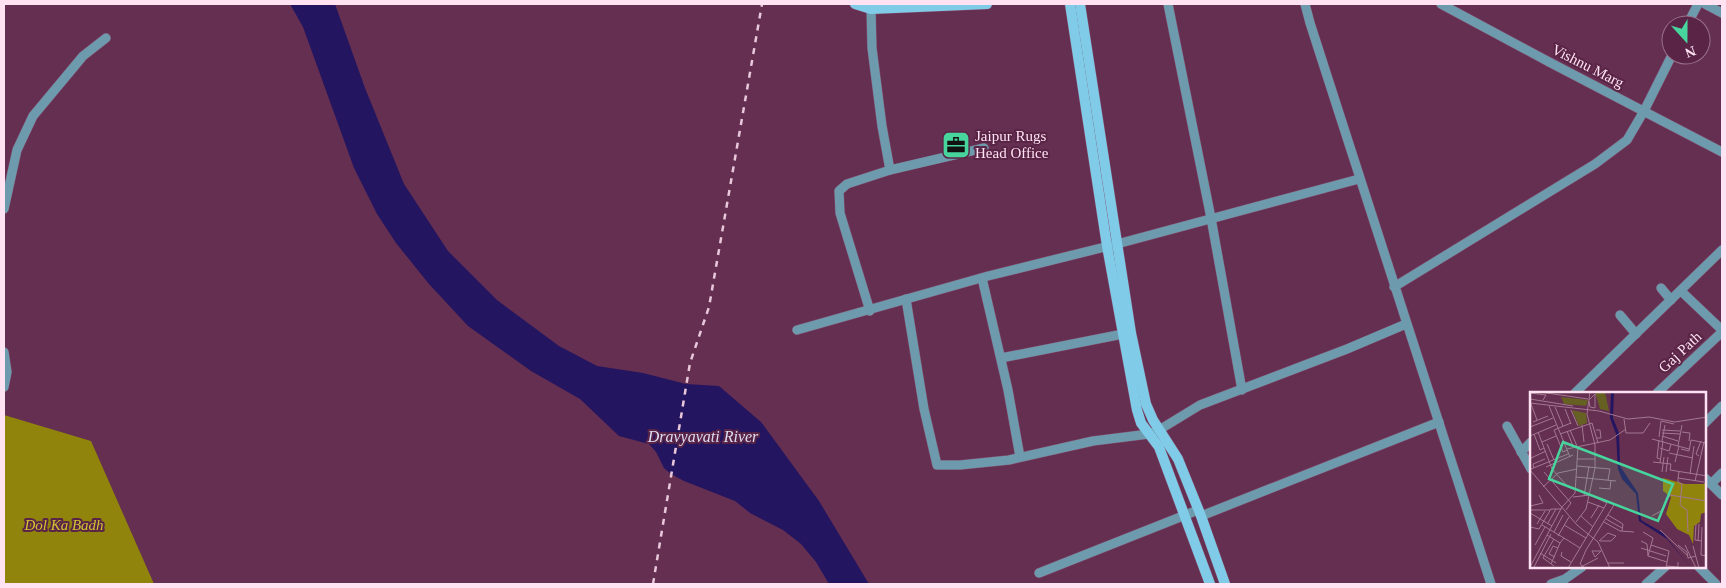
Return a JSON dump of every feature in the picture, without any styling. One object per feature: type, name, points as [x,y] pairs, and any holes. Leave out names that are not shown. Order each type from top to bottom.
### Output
[{"type":"street","points":[[855,4],[871,9],[987,4]]},
{"type":"street","points":[[1168,4],[1211,218],[1242,390]]},
{"type":"street","points":[[1306,4],[1310,23],[1359,179],[1490,584]]},
{"type":"street","name":"Vishnu Marg","points":[[1441,4],[1722,152]]},
{"type":"street","points":[[1705,4],[1722,13]]},
{"type":"street","points":[[1210,584],[1159,448],[1141,422],[1138,410],[1127,334],[1118,244],[1084,5],[1070,8],[1107,246],[1127,334],[1146,404],[1159,430],[1178,458],[1225,584]]},
{"type":"street","points":[[871,9],[872,48],[890,170]]},
{"type":"street","points":[[4,209],[17,150],[33,116],[83,56],[106,38]]},
{"type":"street","points":[[1394,287],[1595,164],[1627,140],[1667,65]]},
{"type":"street","points":[[870,311],[840,213],[839,191],[847,184],[890,170],[984,148]]},
{"type":"street","points":[[797,330],[982,278],[1118,244],[1359,179]]},
{"type":"street","points":[[1576,392],[1722,250]]},
{"type":"street","points":[[982,278],[1001,358],[1020,457]]},
{"type":"street","points":[[1661,288],[1671,300]]},
{"type":"street","points":[[1681,290],[1722,331]]},
{"type":"street","points":[[906,299],[924,409],[937,465],[960,465],[1020,457],[1092,441],[1149,434],[1200,405],[1406,324]]},
{"type":"street","points":[[1620,315],[1636,334]]},
{"type":"street","name":"Gaj Path","points":[[1658,392],[1722,331]]},
{"type":"street","points":[[1001,358],[1127,334]]},
{"type":"street","points":[[4,352],[7,372],[4,387]]},
{"type":"street","points":[[1706,422],[1722,406]]},
{"type":"street","points":[[1039,573],[1184,515],[1200,513],[1439,422]]},
{"type":"street","points":[[1507,426],[1530,467]]},
{"type":"street","points":[[1521,452],[1530,443]]},
{"type":"street","points":[[1722,473],[1708,481],[1722,496]]},
{"type":"street","points":[[1551,584],[1568,582],[1581,568]]},
{"type":"street","points":[[1648,584],[1664,568]]},
{"type":"street","points":[[1700,568],[1716,584]]},
{"type":"green space","name":"Dol Ka Badh","points":[[4,415],[91,441],[154,584],[4,584]]},
{"type":"water","name":"Dravyavati River","points":[[290,4],[335,4],[365,88],[404,184],[448,251],[497,300],[559,346],[597,366],[643,373],[686,384],[719,386],[761,422],[819,501],[869,584],[829,584],[816,562],[801,544],[783,530],[750,513],[735,501],[671,474],[664,468],[656,452],[649,444],[619,436],[580,399],[531,371],[468,326],[429,284],[396,243],[377,214],[354,168],[303,27]]},
{"type":"railway","points":[[653,584],[690,363],[709,307],[762,4]]},
{"type":"place","name":"Jaipur Rugs Head Office","points":[[956,145]]}]
